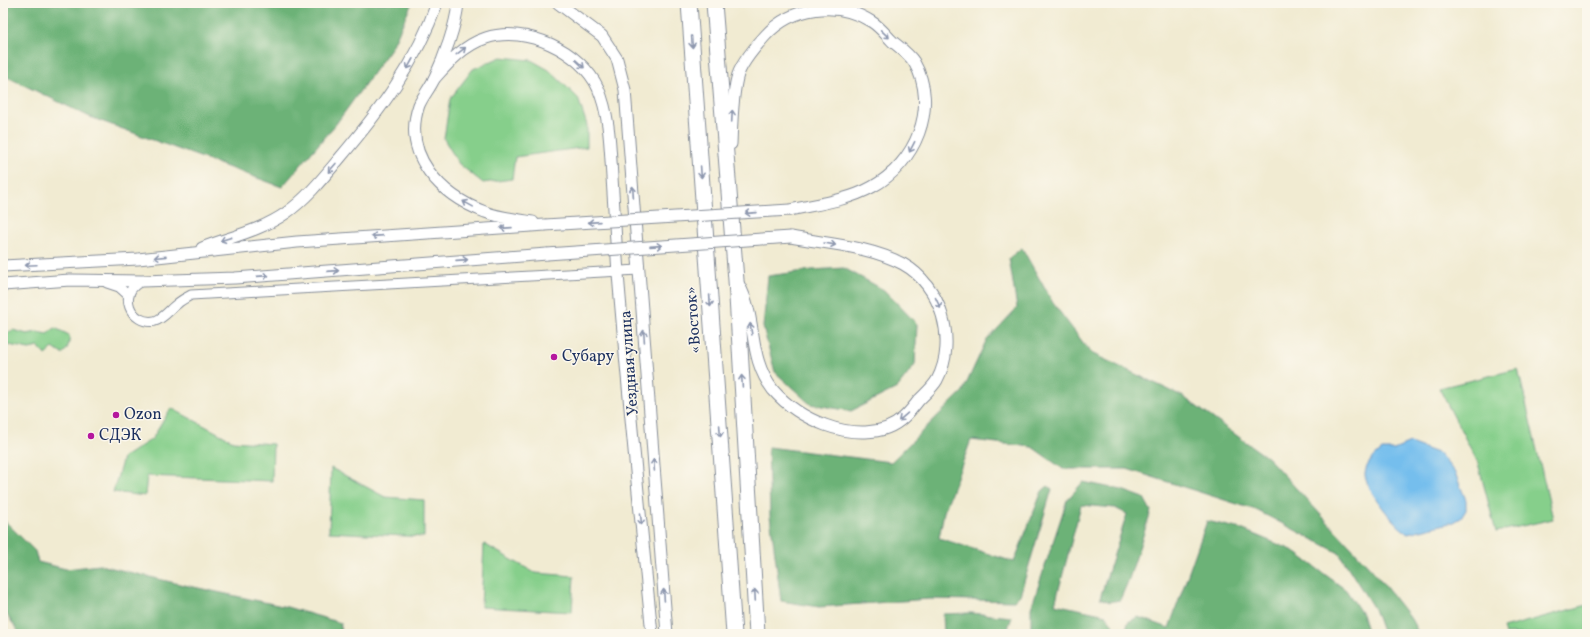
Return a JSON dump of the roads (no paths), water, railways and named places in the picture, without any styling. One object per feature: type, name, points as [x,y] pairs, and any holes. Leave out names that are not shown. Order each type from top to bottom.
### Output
[{"type":"highway","name":"«Восток»","points":[[689,3],[734,634]]},
{"type":"highway","points":[[714,3],[736,280],[758,634]]},
{"type":"street","points":[[185,254],[260,228],[286,213],[306,196],[363,131],[408,68],[423,39],[437,3]]},
{"type":"street","points":[[458,3],[444,52],[434,79],[419,105],[415,129],[419,155],[430,174],[446,191],[468,205],[487,213],[545,225]]},
{"type":"street","name":"Уездная улица","points":[[558,3],[602,36],[617,59],[625,90],[667,634]]},
{"type":"street","points":[[3,266],[138,259],[297,242],[790,210],[844,198],[872,187],[890,175],[910,152],[922,126],[925,100],[921,77],[913,60],[872,22],[853,13],[830,8],[807,10],[790,16],[773,27],[753,49],[737,76],[731,145],[727,169]]},
{"type":"street","name":"Уездная улица","points":[[434,79],[464,48],[487,37],[511,35],[531,38],[553,45],[571,56],[587,70],[597,86],[603,102],[610,134],[618,271],[652,634]]},
{"type":"street","points":[[3,285],[70,280],[142,282],[249,277],[791,237],[858,248],[883,255],[903,264],[914,272],[927,285],[936,298],[942,314],[946,333],[946,350],[937,381],[902,419],[886,429],[869,432],[835,429],[799,413],[773,390],[762,373],[754,352],[745,299],[736,280]]},
{"type":"street","points":[[142,282],[131,288],[129,305],[138,318],[150,321],[162,317],[178,303],[191,296],[639,270]]},
{"type":"street","points":[[102,281],[119,287],[129,296]]},
{"type":"water","points":[[1410,443],[1440,454],[1455,473],[1466,500],[1466,510],[1461,518],[1454,522],[1408,533],[1396,524],[1375,497],[1366,480],[1365,474],[1369,463],[1382,450],[1394,450]]},
{"type":"place","name":"Субару","points":[[554,357]]},
{"type":"place","name":"Ozon","points":[[116,415]]},
{"type":"place","name":"СДЭК","points":[[91,436]]}]
